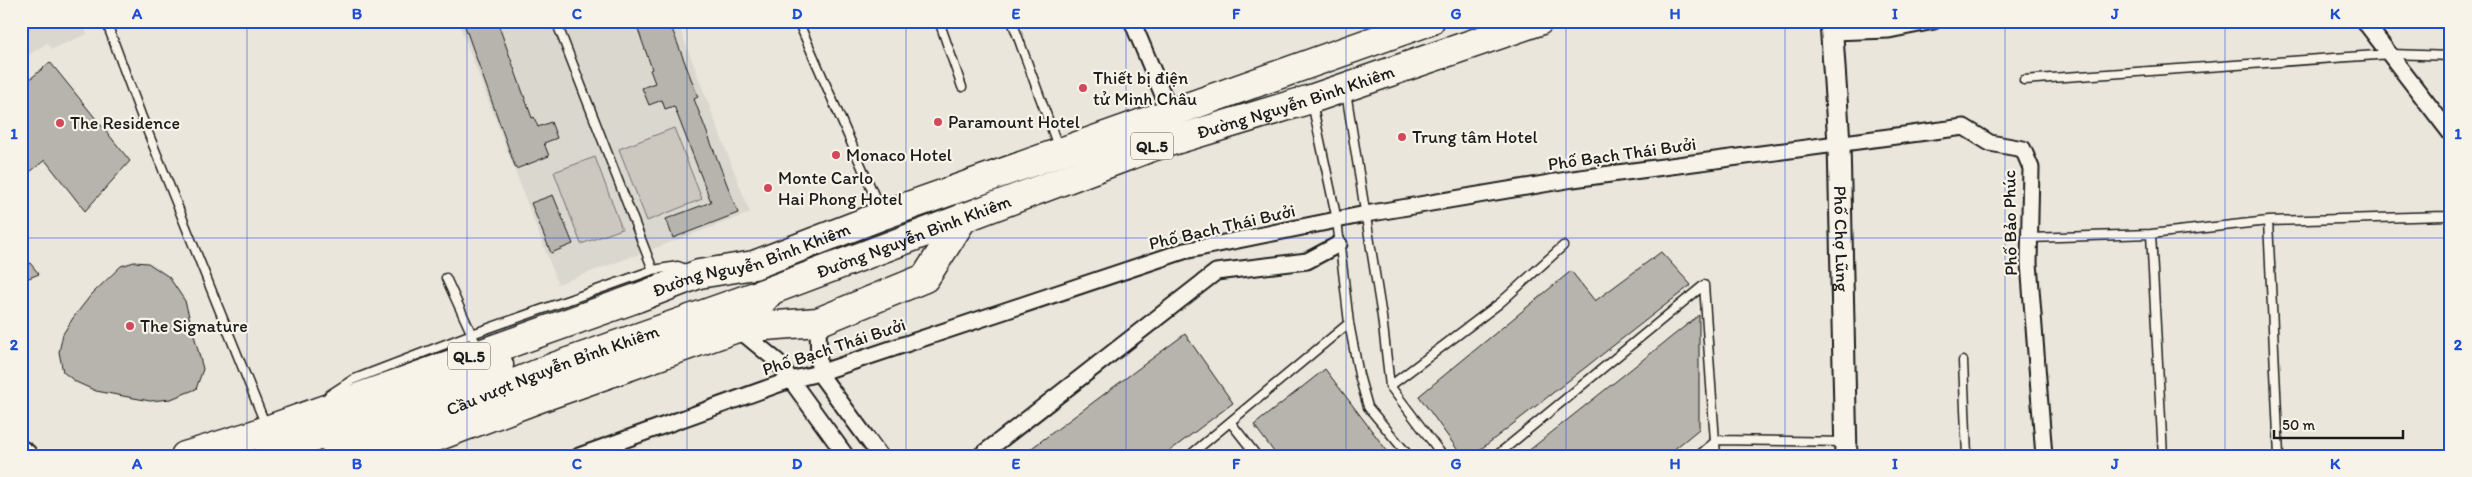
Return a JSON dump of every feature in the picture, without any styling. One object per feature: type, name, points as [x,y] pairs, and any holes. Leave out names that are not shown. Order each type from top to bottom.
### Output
[{"type":"highway","name":"Đường Nguyễn Bỉnh Khiêm","points":[[185,456],[255,444],[305,414],[476,343],[637,298],[699,274],[754,265],[883,215],[1430,21]]},
{"type":"highway","name":"Đường Nguyễn Bình Khiêm","points":[[772,290],[964,216],[1152,147],[1345,87],[1539,21]]},
{"type":"highway","points":[[737,328],[818,322],[924,278],[964,216]]},
{"type":"highway","name":"Cầu vượt Nguyễn Bỉnh Khiêm","points":[[255,444],[673,302],[754,265]]},
{"type":"highway","name":"Cầu vượt Nguyễn Bỉnh Khiêm","points":[[335,456],[554,367],[772,290]]},
{"type":"highway","name":"Đường Nguyễn Bỉnh Khiêm","points":[[386,456],[540,398],[737,328],[772,290]]},
{"type":"main road","points":[[21,453],[25,456]]},
{"type":"street","points":[[1132,21],[1170,114]]},
{"type":"street","points":[[1831,27],[1890,30],[1934,21]]},
{"type":"street","points":[[2364,21],[2451,134]]},
{"type":"street","name":"Phố Chợ Lũng","points":[[1831,27],[1839,144],[1846,449]]},
{"type":"street","name":"Phố Bảo Phúc","points":[[1839,144],[1964,127],[1990,143],[2023,149],[2031,168],[2029,264],[2044,456]]},
{"type":"street","name":"Phố Bạch Thái Bưởi","points":[[579,456],[790,380],[819,373],[1184,251],[1366,214],[1574,179],[1839,144]]},
{"type":"street","points":[[980,456],[1216,272],[1307,261],[1339,244]]},
{"type":"street","points":[[818,322],[819,373],[880,456]]},
{"type":"street","points":[[737,328],[778,361],[846,456]]},
{"type":"lane","points":[[106,21],[141,115],[255,444]]},
{"type":"lane","points":[[556,21],[653,270]]},
{"type":"lane","points":[[798,21],[883,215]]},
{"type":"lane","points":[[939,21],[962,87]]},
{"type":"lane","points":[[1012,21],[1060,153]]},
{"type":"lane","points":[[2024,80],[2390,54],[2451,56]]},
{"type":"lane","points":[[1345,87],[1353,149],[1366,214],[1390,386],[1443,456]]},
{"type":"lane","points":[[1311,98],[1337,220],[1349,323],[1359,375],[1368,407],[1409,456]]},
{"type":"lane","points":[[2029,238],[2151,234],[2268,221],[2446,216],[2451,214]]},
{"type":"lane","points":[[2268,221],[2279,456]]},
{"type":"lane","points":[[2151,234],[2163,456]]},
{"type":"lane","points":[[1390,386],[1500,303],[1563,246]]},
{"type":"lane","points":[[446,278],[476,343],[653,270],[678,266],[699,274]]},
{"type":"lane","points":[[1496,456],[1704,285],[1717,440],[1716,456]]},
{"type":"lane","points":[[1189,456],[1232,423],[1349,323]]},
{"type":"lane","points":[[1963,361],[1967,456]]},
{"type":"lane","points":[[1232,423],[1257,456]]},
{"type":"lane","points":[[1698,456],[1717,440],[1846,449]]},
{"type":"shaded area","points":[[21,21],[82,21],[87,34],[52,49],[47,43],[21,60]]},
{"type":"shaded area","points":[[458,21],[677,21],[750,213],[558,284]]},
{"type":"shaded area","points":[[674,128],[702,199],[647,221],[619,149]]},
{"type":"shaded area","points":[[595,157],[622,229],[581,244],[554,172]]},
{"type":"building","points":[[463,21],[497,21],[532,118],[534,117],[538,127],[551,122],[557,138],[544,143],[549,156],[516,169]]},
{"type":"building","points":[[635,21],[669,21],[698,97],[694,99],[738,213],[673,238],[666,219],[711,202],[674,106],[665,109],[662,100],[649,105],[642,88],[655,83]]},
{"type":"building","name":"The Residence","points":[[50,62],[130,161],[85,211],[45,160],[21,179],[21,87]]},
{"type":"building","points":[[553,195],[573,244],[551,253],[531,203]]},
{"type":"building","points":[[21,252],[39,274],[21,281]]},
{"type":"building","points":[[1661,252],[1691,285],[1472,456],[1462,456],[1419,396],[1571,271],[1595,301]]},
{"type":"building","name":"The Signature","points":[[134,262],[148,263],[169,277],[185,301],[203,369],[196,389],[171,399],[150,401],[96,391],[76,382],[63,372],[59,352],[63,334],[73,318],[91,295],[121,266]]},
{"type":"building","points":[[1699,315],[1699,429],[1666,456],[1522,456]]},
{"type":"building","points":[[1185,334],[1233,403],[1163,456],[1021,456]]},
{"type":"building","points":[[1325,369],[1391,456],[1277,456],[1254,425]]},
{"type":"place","name":"Thiết bị điện tử Minh Châu","points":[[1083,88]]},
{"type":"place","name":"Paramount Hotel","points":[[938,122]]},
{"type":"place","name":"The Residence","points":[[60,123]]},
{"type":"place","name":"Trung tâm Hotel","points":[[1402,137]]},
{"type":"place","name":"Monaco Hotel","points":[[836,155]]},
{"type":"place","name":"Monte Carlo Hai Phong Hotel","points":[[768,188]]},
{"type":"place","name":"The Signature","points":[[130,326]]}]
